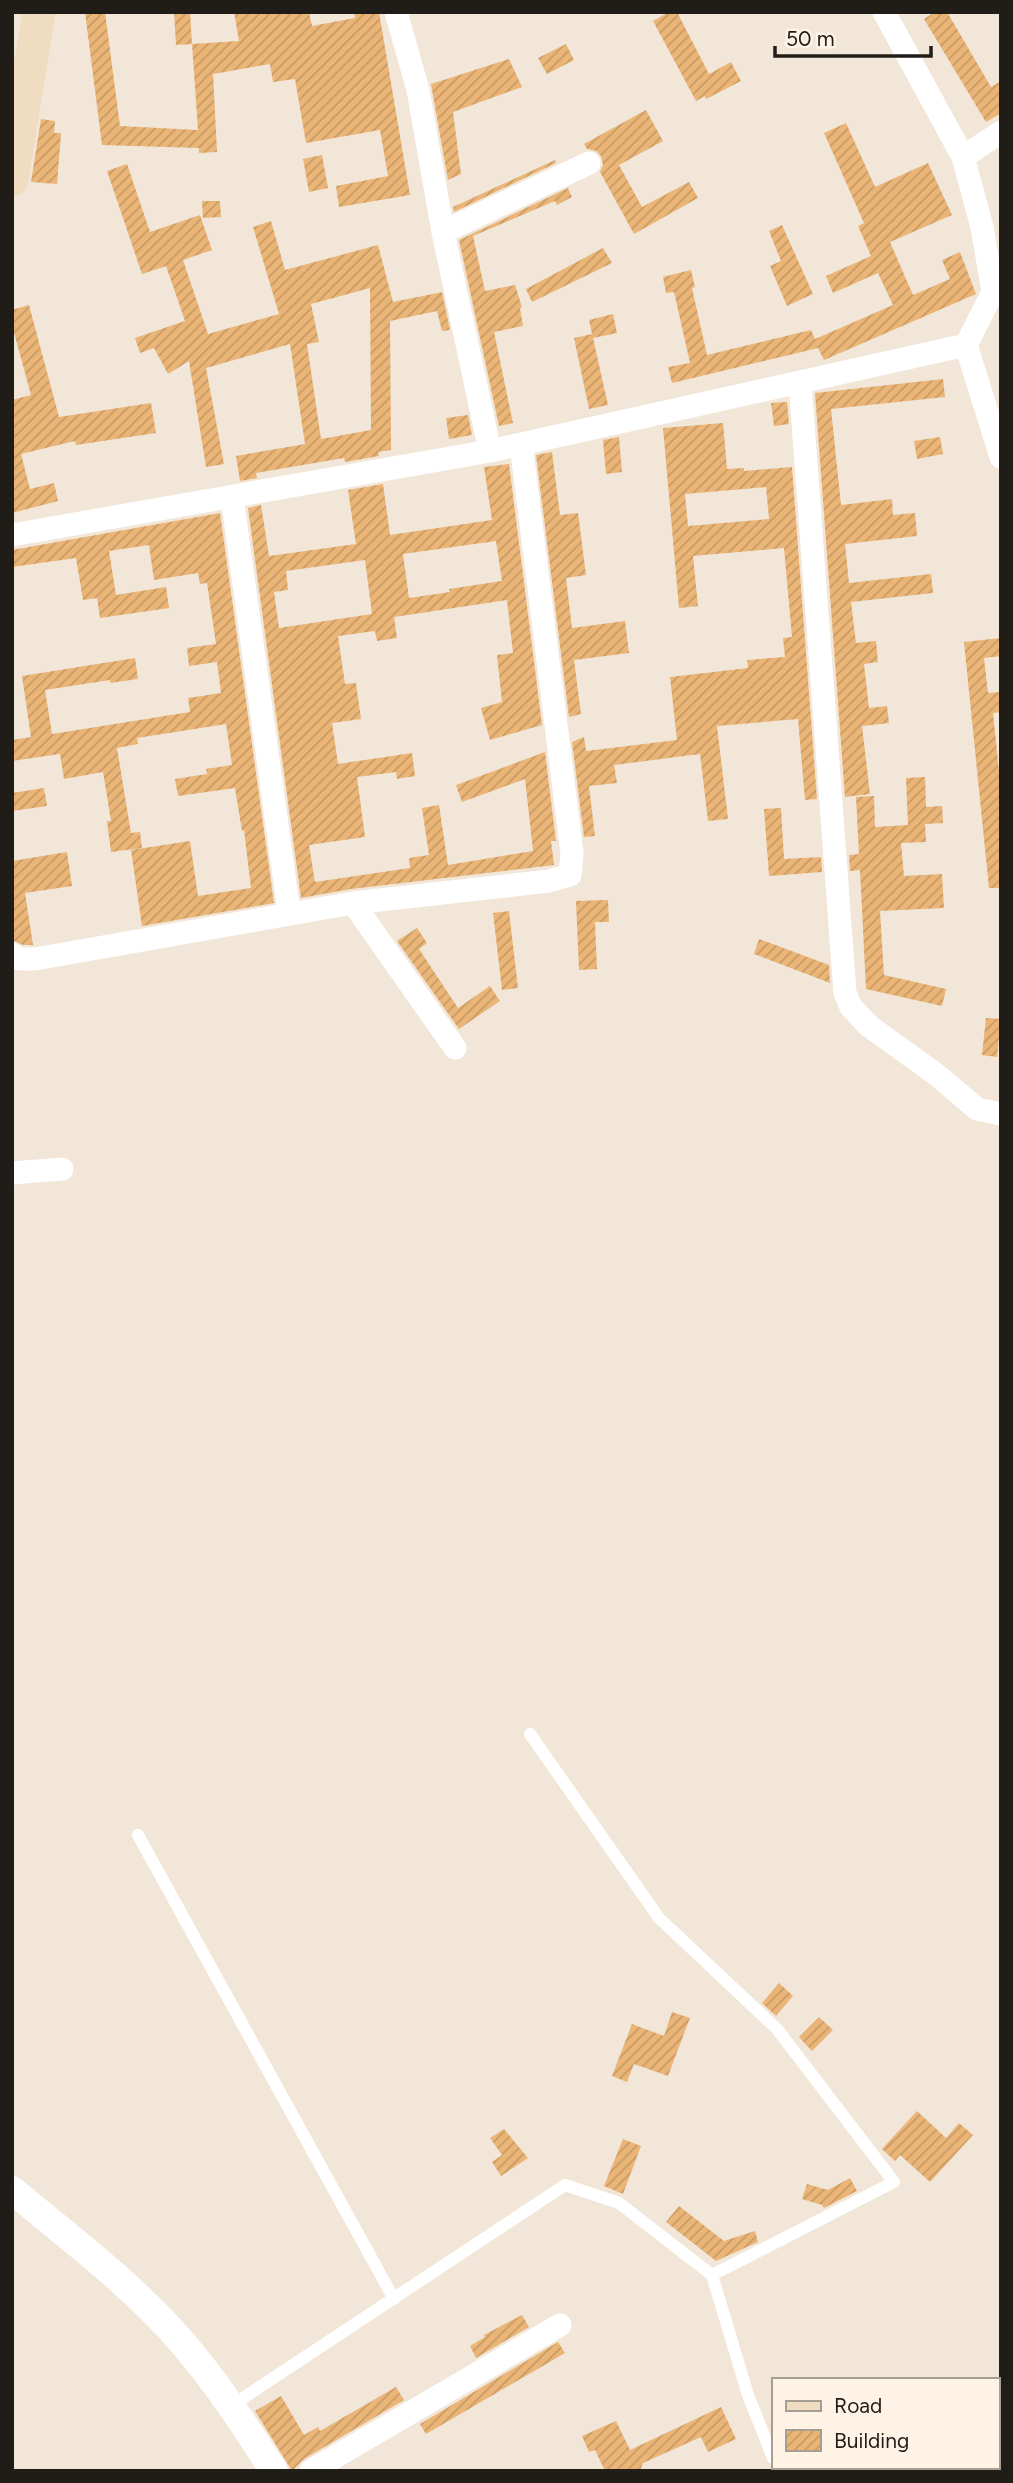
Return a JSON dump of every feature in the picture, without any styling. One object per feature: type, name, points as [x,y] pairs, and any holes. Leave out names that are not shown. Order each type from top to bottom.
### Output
[{"type":"main road","points":[[12,180],[38,12]]},
{"type":"street","points":[[396,12],[418,90],[443,232],[490,451]]},
{"type":"street","points":[[12,535],[490,451],[966,345],[997,292],[982,227],[963,157],[884,12]]},
{"type":"street","points":[[963,157],[1001,132]]},
{"type":"street","points":[[443,232],[589,163]]},
{"type":"street","points":[[966,345],[1001,457]]},
{"type":"street","points":[[800,382],[845,993],[851,1007],[869,1026],[937,1075],[977,1109],[1001,1114]]},
{"type":"street","points":[[12,954],[19,959],[35,959],[289,912],[549,881],[570,875],[572,853],[521,444]]},
{"type":"street","points":[[232,497],[289,912]]},
{"type":"street","points":[[353,903],[455,1048]]},
{"type":"street","points":[[12,1173],[62,1170]]},
{"type":"street","points":[[12,2190],[131,2290],[180,2339],[232,2406],[274,2471]]},
{"type":"street","points":[[311,2471],[560,2325]]},
{"type":"lane","points":[[530,1734],[659,1918],[777,2029],[894,2182],[712,2275]]},
{"type":"lane","points":[[138,1835],[394,2299]]},
{"type":"lane","points":[[232,2406],[565,2185],[619,2203],[712,2275],[748,2395],[772,2455]]},
{"type":"building","points":[[85,12],[105,12],[120,126],[198,130],[192,44],[239,41],[234,12],[309,12],[312,26],[355,18],[354,12],[379,12],[410,195],[339,207],[336,186],[388,176],[380,130],[306,143],[295,79],[273,82],[270,64],[213,74],[217,152],[199,153],[199,148],[102,145]]},
{"type":"building","points":[[174,12],[190,12],[192,44],[176,45]]},
{"type":"building","points":[[669,12],[677,12],[709,74],[731,62],[741,81],[706,99],[705,96],[696,101],[653,21]]},
{"type":"building","points":[[935,12],[947,12],[991,87],[1001,81],[1001,113],[986,122],[924,19]]},
{"type":"building","points":[[566,44],[574,60],[547,74],[538,58]]},
{"type":"building","points":[[509,59],[522,87],[453,112],[461,174],[448,180],[431,84]]},
{"type":"building","points":[[646,110],[663,141],[619,165],[642,207],[689,182],[698,198],[634,234],[600,172],[603,165],[601,156],[596,151],[587,149],[584,144]]},
{"type":"building","points":[[41,119],[55,121],[54,133],[61,133],[57,184],[31,182]]},
{"type":"building","points":[[846,123],[875,187],[928,163],[952,215],[890,242],[913,295],[950,279],[942,260],[960,252],[976,294],[824,360],[818,348],[672,383],[668,367],[690,363],[674,292],[666,293],[663,277],[691,270],[695,287],[692,288],[707,355],[811,330],[815,339],[893,305],[878,273],[833,293],[826,276],[871,256],[858,226],[864,223],[824,133]]},
{"type":"building","points":[[322,155],[328,188],[309,192],[303,159]]},
{"type":"building","points":[[555,160],[556,163],[454,212],[453,207]]},
{"type":"building","points":[[127,164],[150,232],[200,215],[212,250],[183,260],[208,334],[279,314],[253,227],[271,221],[285,270],[378,245],[393,302],[442,292],[450,330],[442,331],[437,311],[390,321],[391,450],[378,452],[379,456],[345,462],[344,458],[256,473],[257,478],[240,481],[236,456],[305,444],[290,344],[206,368],[224,464],[206,467],[189,361],[168,374],[154,348],[140,353],[135,338],[185,321],[166,266],[142,274],[107,171]],"holes":[[[370,288],[371,430],[321,439],[307,344],[319,342],[311,304]]]},
{"type":"building","points":[[568,188],[572,197],[557,205],[555,201],[473,236],[485,291],[515,285],[522,307],[523,326],[494,332],[513,423],[499,426],[459,240]]},
{"type":"building","points":[[202,201],[220,201],[221,217],[203,218]]},
{"type":"building","points":[[782,225],[813,294],[787,306],[770,266],[781,261],[769,231]]},
{"type":"building","points":[[603,248],[612,263],[532,302],[526,289]]},
{"type":"building","points":[[29,305],[59,417],[151,403],[156,433],[76,445],[75,441],[21,454],[30,489],[54,483],[58,501],[12,513],[12,400],[31,395],[12,325],[12,310]]},
{"type":"building","points":[[613,314],[617,333],[593,338],[608,405],[589,409],[574,338],[592,334],[589,320]]},
{"type":"building","points":[[943,379],[945,397],[831,409],[841,505],[892,499],[893,515],[915,513],[917,536],[845,544],[849,583],[931,574],[933,593],[851,602],[856,643],[876,641],[878,662],[864,664],[869,708],[887,706],[889,723],[862,726],[870,794],[845,797],[815,393]]},
{"type":"building","points":[[787,402],[789,424],[774,426],[771,403]]},
{"type":"building","points":[[468,415],[472,435],[449,439],[446,418]]},
{"type":"building","points":[[723,423],[727,469],[744,468],[744,471],[792,467],[817,799],[805,800],[798,719],[717,726],[728,819],[708,821],[700,754],[614,765],[617,783],[589,786],[595,836],[584,837],[572,742],[584,737],[586,751],[677,740],[670,677],[748,668],[747,660],[785,657],[783,638],[792,637],[784,548],[693,556],[698,606],[679,608],[663,428]],"holes":[[[766,487],[769,519],[688,526],[685,494]]]},
{"type":"building","points":[[619,437],[622,472],[606,474],[603,440]]},
{"type":"building","points":[[940,437],[943,454],[917,459],[914,441]]},
{"type":"building","points":[[552,452],[560,515],[578,513],[586,575],[566,578],[572,628],[625,621],[629,653],[574,660],[581,714],[569,717],[536,455]]},
{"type":"building","points":[[509,464],[542,725],[490,740],[481,708],[502,702],[497,655],[513,653],[507,600],[394,617],[397,638],[377,641],[375,631],[338,636],[345,684],[356,683],[361,719],[332,723],[338,764],[412,753],[415,776],[397,779],[396,772],[357,777],[365,837],[309,845],[315,882],[410,868],[409,858],[429,855],[422,808],[439,805],[448,865],[533,851],[525,779],[462,802],[456,785],[545,752],[556,841],[551,841],[554,865],[351,889],[301,898],[248,508],[261,505],[269,556],[356,544],[348,490],[383,484],[390,535],[492,520],[484,467]],"holes":[[[496,541],[502,581],[409,598],[403,554]],[[365,560],[372,614],[279,628],[274,592],[288,590],[286,571]]]},
{"type":"building","points":[[220,513],[274,903],[142,926],[131,850],[190,841],[198,896],[251,888],[244,830],[242,831],[235,788],[178,796],[175,779],[207,774],[206,769],[232,765],[226,724],[137,738],[138,744],[117,748],[131,833],[140,832],[142,848],[111,852],[107,821],[111,821],[103,772],[64,779],[60,754],[12,761],[12,740],[31,737],[22,676],[135,658],[138,679],[110,683],[110,680],[45,690],[52,734],[190,712],[188,698],[221,693],[217,662],[189,666],[187,648],[216,644],[207,583],[200,584],[198,573],[154,580],[149,545],[109,551],[116,595],[166,587],[169,608],[100,618],[97,598],[83,600],[76,558],[12,567],[12,550]]},
{"type":"building","points":[[1001,638],[1001,656],[984,658],[988,693],[1001,692],[1001,712],[993,713],[1001,790],[1001,888],[989,888],[964,642]]},
{"type":"building","points":[[925,777],[926,807],[942,806],[943,823],[925,824],[926,842],[901,843],[904,876],[942,874],[944,908],[880,911],[884,975],[946,989],[942,1006],[866,989],[860,870],[850,871],[849,855],[859,854],[856,797],[874,796],[875,827],[908,825],[906,778]]},
{"type":"building","points":[[44,788],[47,806],[12,811],[12,793]]},
{"type":"building","points":[[781,808],[784,859],[821,857],[822,872],[769,876],[764,809]]},
{"type":"building","points":[[67,852],[72,886],[25,893],[33,945],[23,945],[12,940],[12,861]]},
{"type":"building","points":[[608,900],[609,922],[595,922],[597,969],[579,970],[576,901]]},
{"type":"building","points":[[509,911],[518,988],[502,990],[493,913]]},
{"type":"building","points":[[417,928],[427,943],[419,949],[458,1008],[490,986],[500,1001],[459,1029],[397,941]]},
{"type":"building","points":[[759,939],[829,965],[830,983],[754,954]]},
{"type":"building","points":[[986,1018],[1001,1019],[997,1057],[982,1055]]},
{"type":"building","points":[[779,1983],[793,1996],[776,2016],[762,2003]]},
{"type":"building","points":[[672,2012],[690,2018],[668,2076],[634,2064],[627,2082],[612,2076],[632,2024],[664,2036]]},
{"type":"building","points":[[819,2017],[833,2030],[812,2051],[799,2037]]},
{"type":"building","points":[[917,2111],[946,2138],[959,2123],[973,2135],[930,2182],[900,2155],[895,2161],[882,2149]]},
{"type":"building","points":[[504,2129],[528,2158],[501,2176],[492,2162],[502,2155],[490,2138]]},
{"type":"building","points":[[623,2139],[641,2146],[623,2194],[604,2186]]},
{"type":"building","points":[[850,2178],[857,2191],[824,2208],[802,2199],[807,2184],[828,2190]]},
{"type":"building","points":[[679,2206],[724,2241],[755,2231],[758,2242],[716,2261],[666,2222]]},
{"type":"building","points":[[522,2315],[529,2327],[476,2358],[470,2346],[485,2337],[484,2335]]},
{"type":"building","points":[[558,2342],[565,2353],[426,2434],[420,2424]]},
{"type":"building","points":[[396,2387],[404,2400],[304,2459],[292,2471],[255,2411],[281,2396],[304,2435],[318,2427],[320,2431]]},
{"type":"building","points":[[721,2407],[736,2439],[708,2452],[701,2437],[643,2463],[640,2471],[605,2471],[595,2450],[589,2452],[582,2436],[616,2421],[630,2450]]}]
